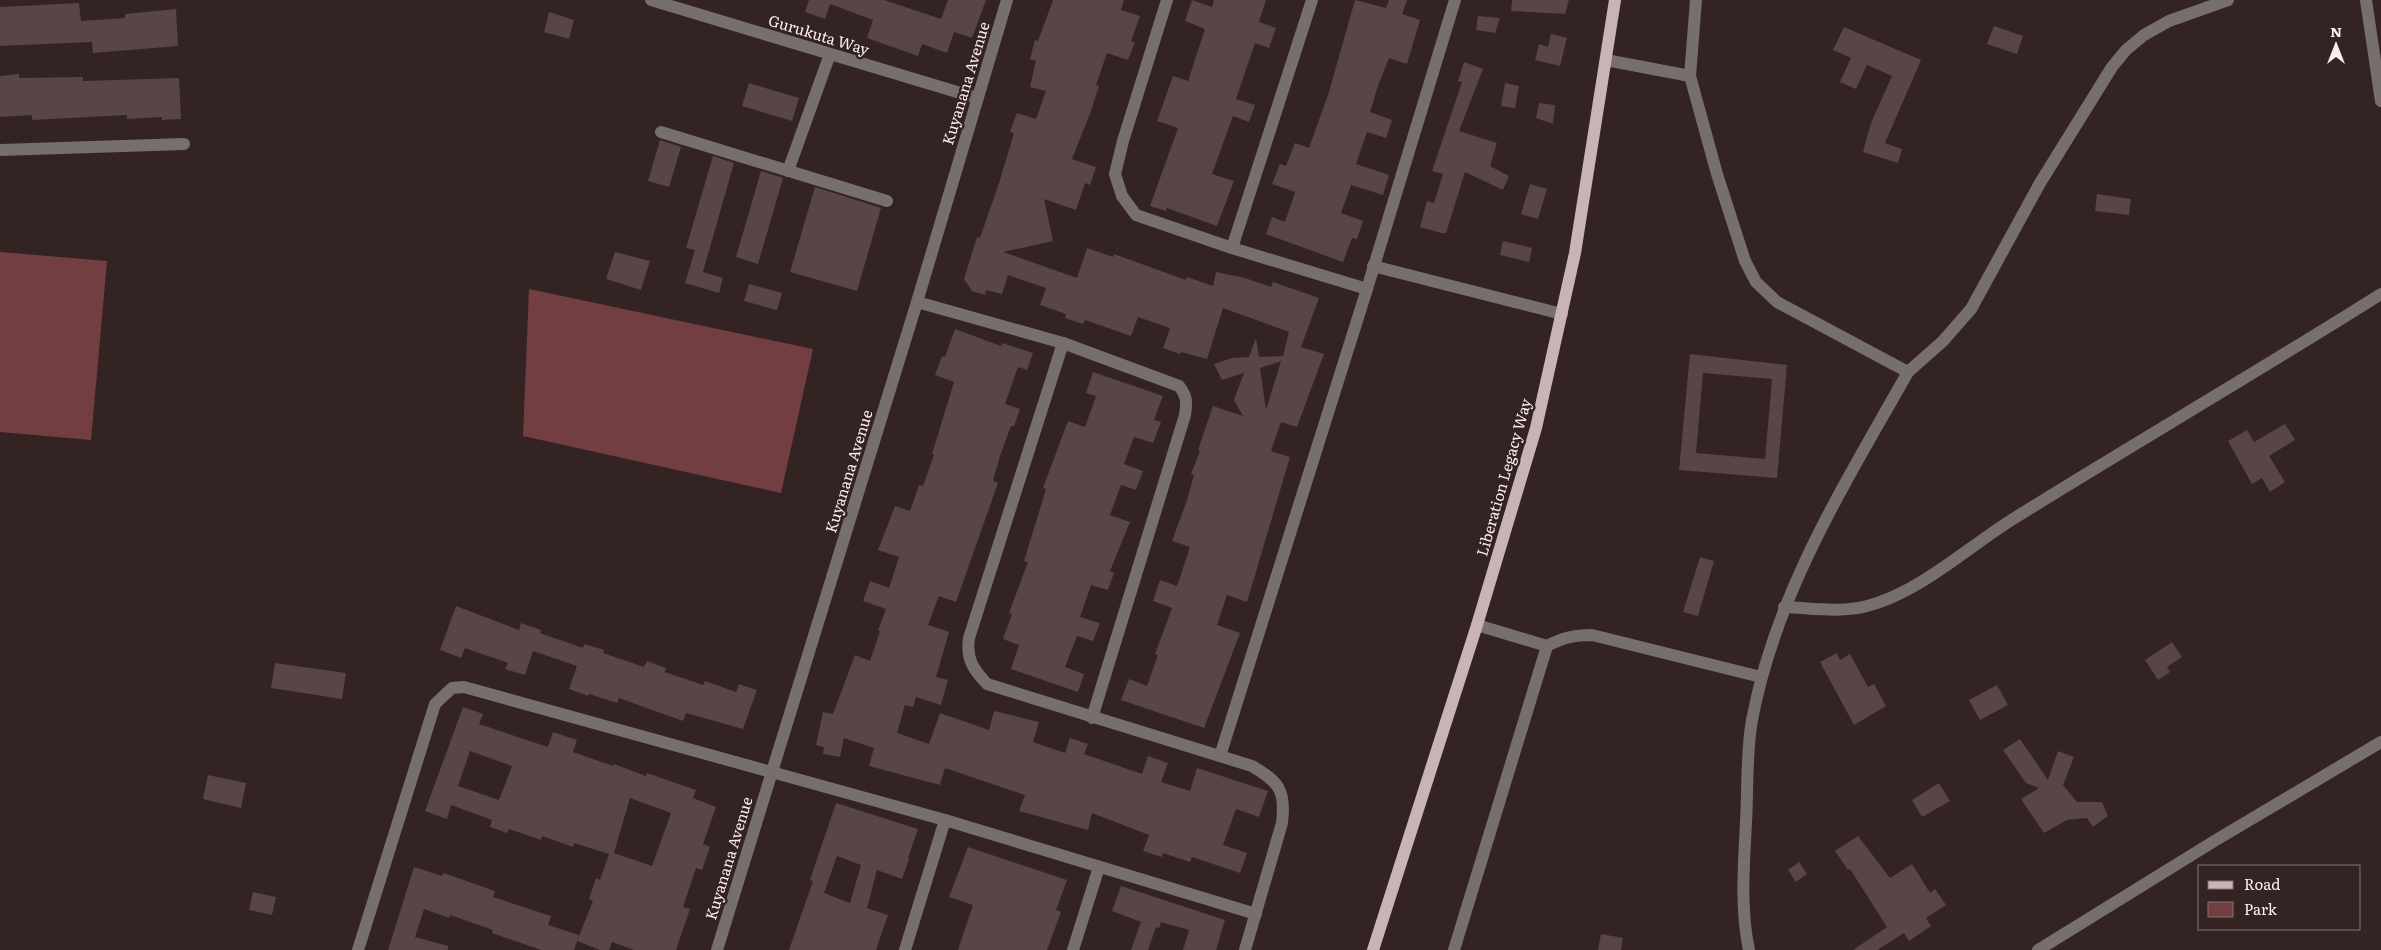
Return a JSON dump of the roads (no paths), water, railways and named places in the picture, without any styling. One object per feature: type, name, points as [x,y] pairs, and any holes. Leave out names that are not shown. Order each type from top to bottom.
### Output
[{"type":"main road","name":"Liberation Legacy Way","points":[[1373,950],[1477,625],[1536,428],[1576,253],[1615,0]]},
{"type":"street","name":"Gurukuta Way","points":[[651,0],[977,98]]},
{"type":"street","name":"Kuyanana Avenue","points":[[716,950],[918,302],[1007,0]]},
{"type":"street","points":[[1167,0],[1123,141],[1115,174],[1122,196],[1136,214],[1232,248],[1367,289]]},
{"type":"street","points":[[1232,248],[1312,0]]},
{"type":"street","points":[[1220,756],[1367,289],[1455,0]]},
{"type":"street","points":[[1696,0],[1690,76],[1720,183],[1745,261],[1756,282],[1777,302],[1908,372]]},
{"type":"street","points":[[1749,950],[1743,896],[1748,758],[1752,722],[1761,677],[1784,607],[1809,550],[1908,372],[1943,341],[1972,309],[2040,183],[2112,67],[2126,50],[2144,35],[2169,21],[2228,0]]},
{"type":"street","points":[[2366,0],[2381,101]]},
{"type":"street","points":[[788,171],[830,54]]},
{"type":"street","points":[[1606,60],[1690,76]]},
{"type":"street","points":[[660,132],[887,201]]},
{"type":"street","points":[[0,150],[184,144]]},
{"type":"street","points":[[1373,266],[1562,314]]},
{"type":"street","points":[[1784,607],[1846,610],[1867,606],[1914,586],[2012,519],[2251,376],[2381,294]]},
{"type":"street","points":[[918,302],[1064,343],[1180,386],[1186,394],[1187,403],[1092,718]]},
{"type":"street","points":[[1064,343],[969,638],[967,652],[972,668],[987,684],[1252,766],[1271,777],[1281,788],[1284,806],[1282,822],[1245,950]]},
{"type":"street","points":[[1477,625],[1547,646]]},
{"type":"street","points":[[1454,950],[1547,646],[1560,639],[1575,635],[1592,635],[1761,677]]},
{"type":"street","points":[[358,950],[435,704],[452,688],[464,687],[945,820],[1256,914]]},
{"type":"street","points":[[2038,950],[2216,840],[2381,742]]},
{"type":"street","points":[[905,950],[945,820]]},
{"type":"street","points":[[1073,950],[1099,866]]}]
